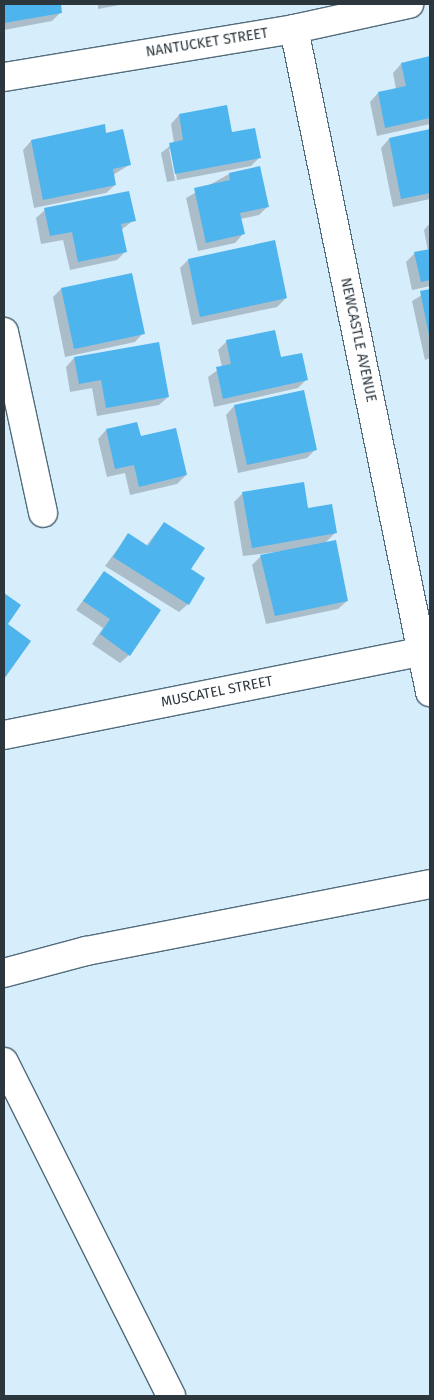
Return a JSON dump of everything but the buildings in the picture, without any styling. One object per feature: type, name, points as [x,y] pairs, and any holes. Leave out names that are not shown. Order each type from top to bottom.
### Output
[{"type":"street","name":"NANTUCKET STREET","points":[[4,77],[294,29],[409,4]]},
{"type":"street","name":"NEWCASTLE AVENUE","points":[[294,29],[426,651],[430,692]]},
{"type":"street","points":[[4,332],[43,513]]},
{"type":"street","name":"MUSCATEL STREET","points":[[4,735],[426,651]]},
{"type":"street","points":[[4,973],[86,951],[430,884]]},
{"type":"street","points":[[4,1062],[171,1396]]}]
